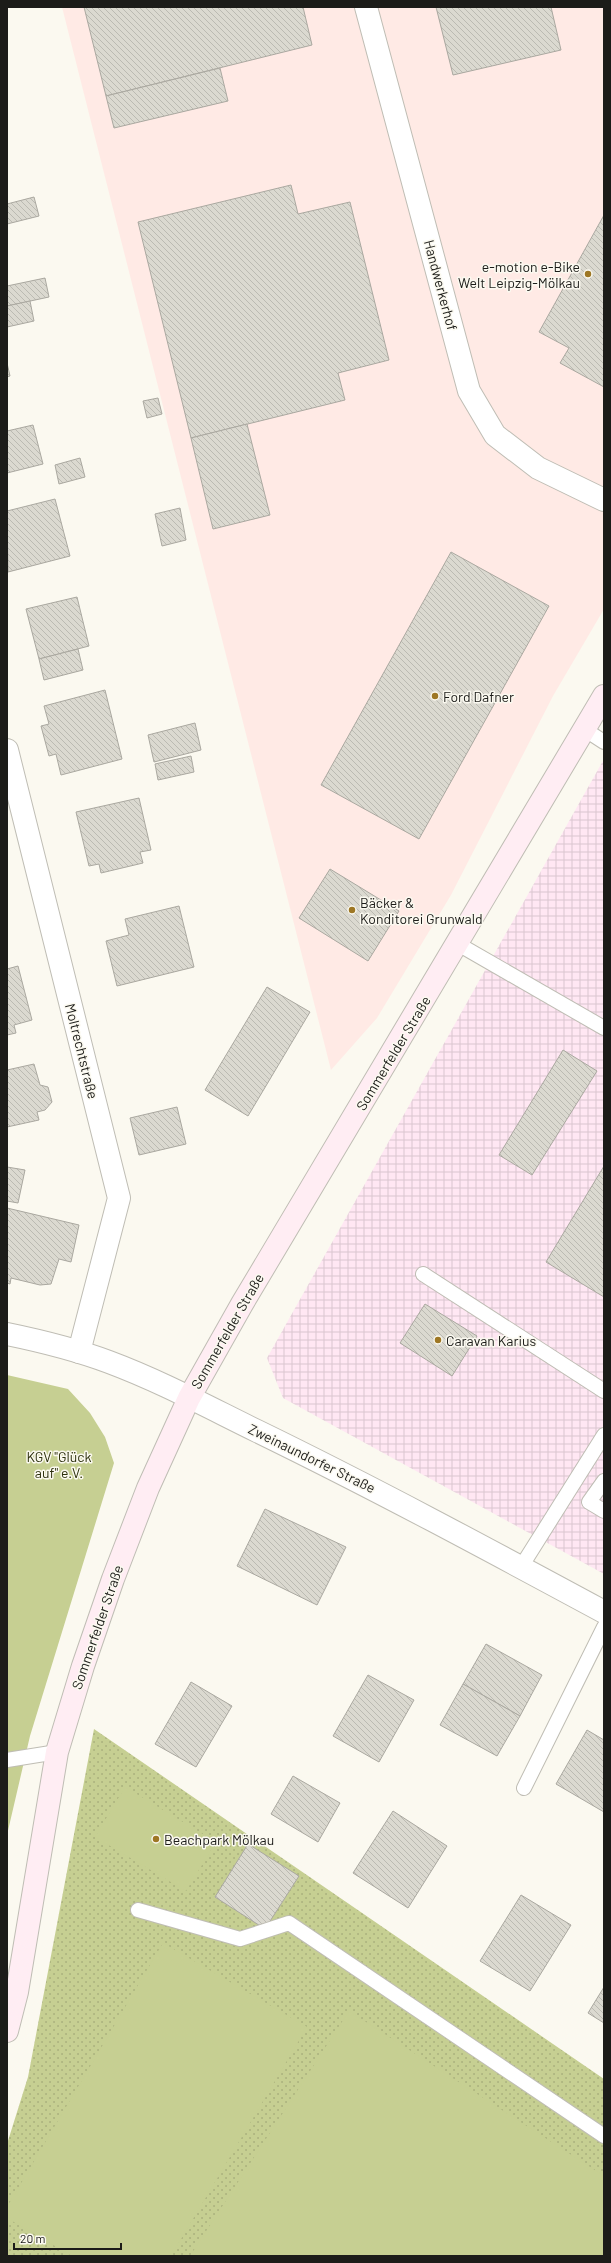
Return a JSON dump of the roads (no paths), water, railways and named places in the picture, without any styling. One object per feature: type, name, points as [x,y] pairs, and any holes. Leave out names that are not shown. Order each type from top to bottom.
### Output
[{"type":"main road","name":"Sommerfelder Straße","points":[[7,2031],[17,1992],[57,1752],[83,1666],[113,1579],[148,1488],[189,1398],[263,1267],[458,944],[604,696]]},
{"type":"street","name":"Handwerkerhof","points":[[366,7],[469,392],[494,435],[538,468],[604,500]]},
{"type":"street","name":"Moltrechtstraße","points":[[7,750],[118,1198],[79,1352]]},
{"type":"street","name":"Zweinaundorfer Straße","points":[[7,1334],[79,1352],[111,1363],[189,1398],[307,1455],[604,1612]]},
{"type":"lane","points":[[584,729],[604,742]]},
{"type":"lane","points":[[458,944],[604,1028]]},
{"type":"lane","points":[[423,1274],[604,1391]]},
{"type":"lane","points":[[521,1567],[604,1435]]},
{"type":"lane","points":[[604,1481],[589,1502],[604,1511]]},
{"type":"lane","points":[[524,1788],[604,1627]]},
{"type":"lane","points":[[7,1760],[57,1752]]},
{"type":"lane","points":[[138,1910],[240,1939],[289,1923],[604,2136]]},
{"type":"place","name":"e-motion e-Bike Welt Leipzig-Mölkau","points":[[588,274]]},
{"type":"place","name":"Ford Dafner","points":[[435,696]]},
{"type":"place","name":"Bäcker & Konditorei Grunwald","points":[[352,910]]},
{"type":"place","name":"Caravan Karius","points":[[438,1340]]},
{"type":"place","name":"Beachpark Mölkau","points":[[156,1839]]},
{"type":"park label","name":"KGV \"Glück auf\" e.V.","points":[[59,1464]]}]
